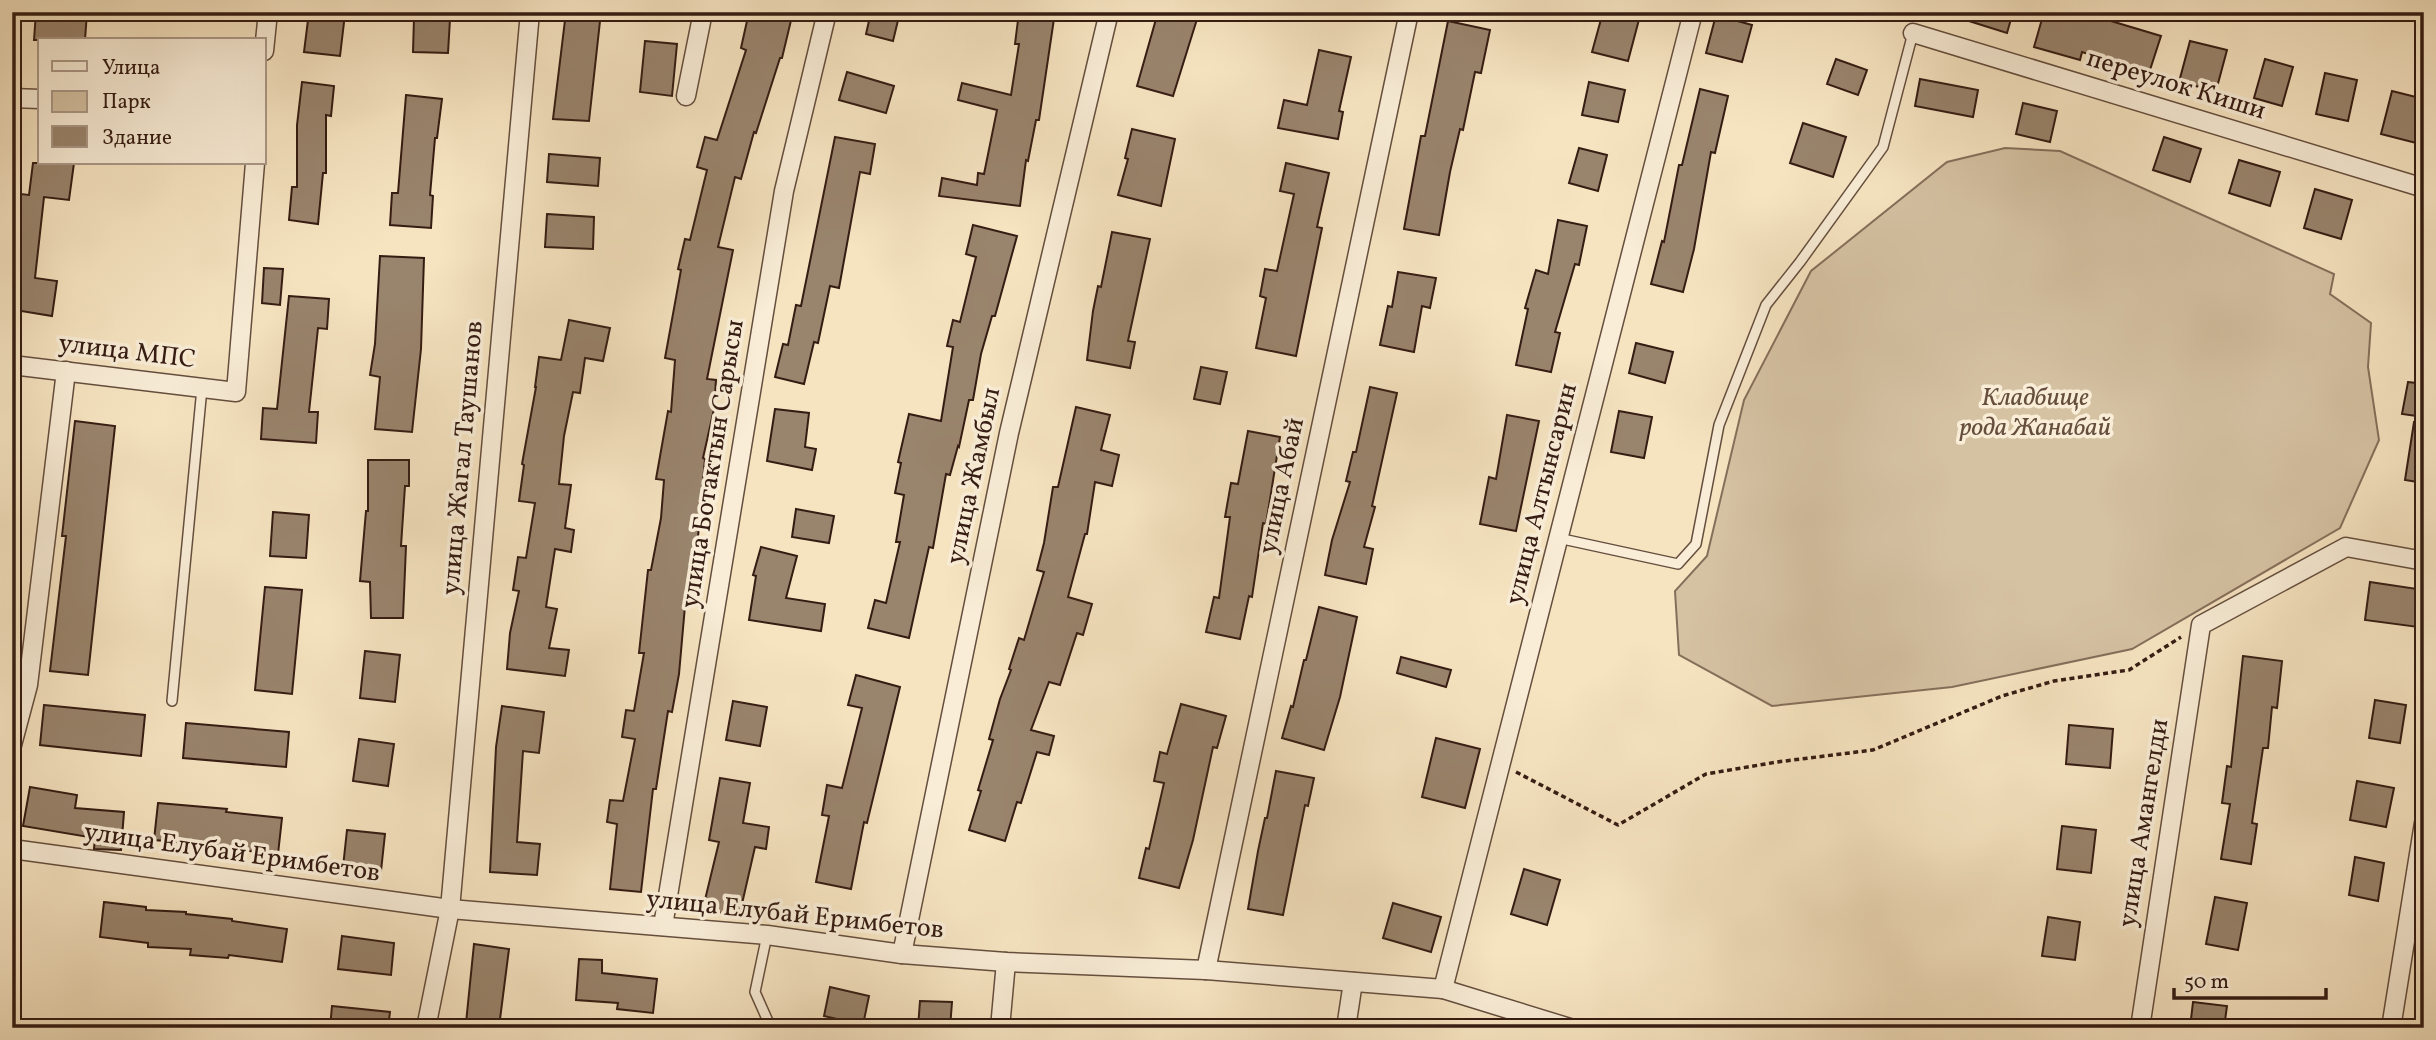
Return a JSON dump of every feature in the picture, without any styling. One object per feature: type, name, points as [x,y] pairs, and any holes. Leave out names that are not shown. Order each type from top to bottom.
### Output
[{"type":"street","points":[[265,38],[268,12]]},
{"type":"street","name":"улица Жагал Таушанов","points":[[426,1028],[450,909],[530,12]]},
{"type":"street","points":[[686,96],[704,12]]},
{"type":"street","name":"улица Ботактын Сарысы","points":[[663,926],[784,191],[827,12]]},
{"type":"street","name":"улица Жамбыл","points":[[902,954],[1009,433],[1110,12]]},
{"type":"street","name":"улица Абай","points":[[1206,970],[1409,12]]},
{"type":"street","name":"улица Алтынсарин","points":[[1443,989],[1693,12]]},
{"type":"street","name":"переулок Киши","points":[[1913,33],[2424,188]]},
{"type":"street","points":[[12,97],[38,99]]},
{"type":"street","name":"улица МПС","points":[[12,365],[236,392],[255,164]]},
{"type":"street","points":[[12,745],[28,685],[66,371]]},
{"type":"street","points":[[2201,625],[2346,547],[2424,561]]},
{"type":"street","name":"улица Амангелди","points":[[2140,1028],[2201,625]]},
{"type":"street","points":[[2391,1028],[2424,823]]},
{"type":"street","name":"улица Елубай Еримбетов","points":[[12,849],[450,909],[767,935],[902,954],[1006,962],[1206,970],[1443,989],[1570,1028]]},
{"type":"street","points":[[1000,1028],[1006,962]]},
{"type":"street","points":[[1346,1028],[1353,982]]},
{"type":"lane","points":[[1558,537],[1678,564],[1696,544],[1719,425],[1766,305],[1883,147],[1913,33]]},
{"type":"lane","points":[[173,701],[202,388]]},
{"type":"lane","points":[[767,935],[755,992],[771,1028]]},
{"type":"path","points":[[1501,764],[1618,825],[1706,774],[1873,750],[2002,696],[2054,681],[2129,670],[2201,625]]},
{"type":"green space","name":"Кладбище рода Жанабай","points":[[2005,148],[2060,151],[2334,274],[2330,294],[2371,323],[2368,367],[2379,440],[2340,528],[2132,649],[1952,687],[1772,706],[1679,655],[1675,591],[1707,556],[1744,400],[1811,271],[1947,162]]},
{"type":"building","points":[[36,12],[87,12],[85,38],[34,40]]},
{"type":"building","points":[[309,12],[345,14],[340,56],[304,52]]},
{"type":"building","points":[[566,12],[601,12],[589,121],[553,119]]},
{"type":"building","points":[[749,12],[793,12],[782,58],[756,133],[754,132],[741,179],[735,177],[718,247],[733,250],[707,379],[716,380],[714,409],[703,458],[697,548],[685,606],[679,674],[672,712],[668,711],[656,789],[653,789],[641,892],[610,889],[617,824],[607,822],[610,800],[623,801],[635,739],[622,737],[626,710],[634,711],[644,653],[639,653],[648,570],[651,570],[661,518],[664,480],[656,479],[668,411],[671,412],[675,360],[665,358],[681,270],[678,269],[685,239],[690,240],[707,170],[697,167],[705,137],[717,140],[746,50],[741,48]]},
{"type":"building","points":[[871,12],[900,12],[893,41],[866,34]]},
{"type":"building","points":[[1019,12],[1055,12],[1039,120],[1036,120],[1028,161],[1026,160],[1020,206],[939,196],[942,178],[977,185],[978,173],[984,174],[997,110],[958,100],[962,83],[1011,95],[1019,44],[1015,44]]},
{"type":"building","points":[[1158,12],[1185,12],[1198,16],[1173,96],[1137,86]]},
{"type":"building","points":[[1603,12],[1641,12],[1628,61],[1592,52]]},
{"type":"building","points":[[1954,12],[2013,12],[2007,33],[1953,16]]},
{"type":"building","points":[[2044,12],[2081,12],[2161,36],[2149,73],[2082,52],[2080,60],[2034,47]]},
{"type":"building","points":[[1716,15],[1752,25],[1742,62],[1706,53]]},
{"type":"building","points":[[414,18],[450,19],[448,53],[413,52]]},
{"type":"building","points":[[1448,21],[1490,30],[1481,73],[1475,72],[1463,130],[1460,129],[1439,235],[1404,229],[1421,136],[1425,136]]},
{"type":"building","points":[[645,41],[677,44],[672,96],[640,92]]},
{"type":"building","points":[[2190,41],[2227,50],[2216,91],[2179,82]]},
{"type":"building","points":[[1319,50],[1351,57],[1339,111],[1343,112],[1338,139],[1278,128],[1284,100],[1307,105]]},
{"type":"building","points":[[1836,59],[1867,70],[1858,95],[1827,84]]},
{"type":"building","points":[[2265,59],[2293,67],[2282,106],[2254,98]]},
{"type":"building","points":[[847,72],[894,86],[886,113],[839,100]]},
{"type":"building","points":[[2325,73],[2357,80],[2348,121],[2316,114]]},
{"type":"building","points":[[1920,79],[1978,90],[1973,117],[1915,106]]},
{"type":"building","points":[[302,82],[334,86],[331,116],[326,115],[326,173],[323,173],[318,224],[289,220],[292,187],[297,187],[297,125]]},
{"type":"building","points":[[1589,82],[1625,90],[1618,122],[1582,115]]},
{"type":"building","points":[[1700,89],[1728,96],[1715,153],[1711,152],[1694,249],[1683,292],[1651,284],[1662,241],[1664,242],[1679,165],[1682,165]]},
{"type":"building","points":[[2392,91],[2424,99],[2424,145],[2381,134]]},
{"type":"building","points":[[406,95],[442,99],[435,138],[430,195],[433,196],[431,228],[390,225],[392,193],[398,193]]},
{"type":"building","points":[[2023,103],[2057,111],[2050,142],[2016,134]]},
{"type":"building","points":[[1803,123],[1846,137],[1833,177],[1790,163]]},
{"type":"building","points":[[1132,129],[1175,139],[1161,206],[1118,195],[1128,159],[1125,158]]},
{"type":"building","points":[[835,137],[875,144],[870,174],[860,172],[839,288],[830,286],[818,343],[814,342],[804,384],[775,377],[783,344],[788,345],[796,305],[801,306]]},
{"type":"building","points":[[2164,137],[2201,149],[2190,182],[2153,170]]},
{"type":"building","points":[[1579,148],[1607,155],[1598,191],[1569,183]]},
{"type":"building","points":[[549,154],[600,158],[598,186],[547,182]]},
{"type":"building","points":[[2239,160],[2280,172],[2270,206],[2229,193]]},
{"type":"building","points":[[33,163],[74,164],[69,200],[44,197],[35,278],[57,281],[52,316],[15,310],[19,284],[12,284],[12,193],[29,195]]},
{"type":"building","points":[[1286,163],[1329,173],[1317,227],[1322,228],[1296,356],[1256,348],[1266,298],[1260,296],[1265,269],[1277,271],[1294,194],[1280,191]]},
{"type":"building","points":[[2315,189],[2352,200],[2341,239],[2304,228]]},
{"type":"building","points":[[547,214],[594,217],[593,249],[545,247]]},
{"type":"building","points":[[1558,220],[1587,226],[1579,265],[1575,264],[1555,332],[1560,333],[1551,372],[1516,365],[1528,309],[1525,308],[1536,270],[1548,274]]},
{"type":"building","points":[[973,225],[1017,236],[995,316],[992,316],[981,354],[973,400],[969,400],[959,447],[950,475],[946,474],[933,548],[929,547],[909,638],[868,628],[875,600],[886,603],[900,542],[896,542],[904,495],[895,493],[901,463],[898,462],[909,414],[941,421],[953,347],[947,346],[953,320],[960,322],[976,257],[966,254]]},
{"type":"building","points":[[1112,232],[1150,239],[1128,341],[1135,342],[1130,368],[1087,360],[1093,311],[1098,286],[1101,287]]},
{"type":"building","points":[[380,256],[424,258],[421,349],[412,432],[375,429],[380,377],[370,375],[375,344]]},
{"type":"building","points":[[264,268],[283,269],[280,305],[262,303]]},
{"type":"building","points":[[1398,272],[1436,278],[1430,308],[1422,306],[1414,352],[1380,345],[1388,306],[1392,307]]},
{"type":"building","points":[[289,296],[329,299],[327,329],[318,328],[309,412],[318,412],[316,443],[261,439],[263,408],[277,409]]},
{"type":"building","points":[[569,320],[610,328],[603,361],[585,358],[580,393],[573,392],[564,436],[559,484],[571,485],[565,528],[574,530],[571,552],[555,549],[546,607],[557,609],[549,648],[569,650],[565,676],[507,669],[510,633],[519,591],[513,590],[518,557],[526,558],[535,503],[519,501],[522,464],[539,357],[561,360]]},
{"type":"building","points":[[1636,343],[1673,352],[1665,383],[1629,373]]},
{"type":"building","points":[[1201,367],[1227,372],[1220,404],[1194,399]]},
{"type":"building","points":[[2408,382],[2424,384],[2424,417],[2402,414]]},
{"type":"building","points":[[1370,387],[1397,393],[1372,506],[1375,507],[1364,547],[1373,549],[1366,584],[1325,575],[1332,540],[1350,482],[1346,481],[1353,452],[1356,452]]},
{"type":"building","points":[[1076,407],[1110,415],[1101,450],[1119,455],[1112,486],[1095,482],[1087,534],[1068,597],[1092,604],[1083,635],[1077,633],[1060,685],[1049,682],[1031,730],[1054,736],[1049,755],[1037,752],[1021,803],[1017,802],[1005,841],[969,830],[981,791],[978,790],[993,740],[989,739],[1000,699],[1019,638],[1024,640],[1044,572],[1037,570],[1053,487],[1058,487]]},
{"type":"building","points":[[775,409],[809,413],[805,447],[816,449],[812,470],[767,461]]},
{"type":"building","points":[[1619,411],[1652,417],[1644,458],[1611,452]]},
{"type":"building","points":[[1507,415],[1539,421],[1516,531],[1480,524],[1489,477],[1496,479]]},
{"type":"building","points":[[75,421],[115,426],[88,675],[50,671],[66,536],[62,536]]},
{"type":"building","points":[[2414,422],[2424,422],[2424,483],[2405,480]]},
{"type":"building","points":[[1248,431],[1280,437],[1252,597],[1249,596],[1240,639],[1206,632],[1214,597],[1219,598],[1230,517],[1225,517],[1231,483],[1238,484]]},
{"type":"building","points":[[368,460],[409,460],[409,486],[405,486],[401,546],[406,546],[403,618],[371,618],[370,582],[360,581],[368,511]]},
{"type":"building","points":[[796,509],[834,516],[829,543],[792,537]]},
{"type":"building","points":[[273,512],[309,515],[306,558],[270,556]]},
{"type":"building","points":[[761,547],[797,556],[786,598],[825,604],[821,631],[749,620],[756,576],[753,575]]},
{"type":"building","points":[[2370,582],[2424,590],[2418,627],[2365,620]]},
{"type":"building","points":[[265,587],[302,590],[292,694],[255,690]]},
{"type":"building","points":[[1319,607],[1357,617],[1340,697],[1324,750],[1282,738],[1291,706],[1293,707]]},
{"type":"building","points":[[365,651],[400,655],[395,702],[360,698]]},
{"type":"building","points":[[2243,656],[2282,661],[2277,708],[2272,707],[2268,748],[2263,748],[2252,823],[2257,824],[2251,864],[2221,859],[2230,804],[2222,803],[2227,766],[2231,767]]},
{"type":"building","points":[[1401,657],[1451,670],[1446,687],[1397,673]]},
{"type":"building","points":[[856,675],[900,687],[867,823],[864,822],[851,889],[816,882],[829,816],[822,815],[827,785],[842,788],[862,708],[848,705]]},
{"type":"building","points":[[2375,700],[2406,705],[2400,743],[2369,738]]},
{"type":"building","points":[[733,701],[767,707],[760,746],[726,740]]},
{"type":"building","points":[[1181,704],[1226,716],[1217,748],[1213,747],[1193,840],[1179,888],[1139,878],[1146,848],[1149,849],[1164,783],[1154,781],[1160,752],[1167,754]]},
{"type":"building","points":[[44,705],[145,715],[141,756],[40,745]]},
{"type":"building","points":[[502,706],[544,712],[539,753],[523,751],[517,842],[540,844],[537,875],[490,872],[496,747]]},
{"type":"building","points":[[186,723],[289,732],[286,767],[183,758]]},
{"type":"building","points":[[2069,725],[2113,729],[2110,768],[2066,764]]},
{"type":"building","points":[[1436,738],[1480,749],[1465,808],[1422,797]]},
{"type":"building","points":[[359,739],[394,744],[388,786],[353,781]]},
{"type":"building","points":[[1276,771],[1314,778],[1308,806],[1305,805],[1283,915],[1248,909]]},
{"type":"building","points":[[720,778],[750,783],[743,823],[769,827],[766,849],[755,847],[739,917],[703,908],[719,842],[709,840]]},
{"type":"building","points":[[2357,781],[2394,788],[2386,827],[2350,820]]},
{"type":"building","points":[[30,787],[77,795],[75,808],[124,812],[121,850],[94,849],[95,838],[23,826]]},
{"type":"building","points":[[158,803],[227,809],[226,812],[282,818],[278,854],[239,850],[240,847],[154,840]]},
{"type":"building","points":[[2062,826],[2096,830],[2091,873],[2057,869]]},
{"type":"building","points":[[347,830],[385,834],[381,871],[343,867]]},
{"type":"building","points":[[2355,857],[2384,863],[2378,901],[2349,895]]},
{"type":"building","points":[[1524,869],[1560,880],[1547,925],[1511,914]]},
{"type":"building","points":[[2215,897],[2247,903],[2238,950],[2206,944]]},
{"type":"building","points":[[104,902],[287,929],[282,962],[229,955],[228,958],[190,955],[191,949],[148,947],[148,943],[100,937]]},
{"type":"building","points":[[1393,903],[1441,917],[1431,952],[1383,938]]},
{"type":"building","points":[[2048,917],[2080,922],[2075,960],[2042,956]]},
{"type":"building","points":[[342,936],[394,943],[391,975],[338,969]]},
{"type":"building","points":[[474,944],[509,949],[499,1027],[466,1023]]},
{"type":"building","points":[[579,959],[602,960],[602,973],[657,979],[653,1013],[617,1009],[618,1003],[576,1000]]},
{"type":"building","points":[[830,987],[869,996],[863,1025],[824,1016]]},
{"type":"building","points":[[920,1001],[952,1002],[950,1028],[918,1028]]},
{"type":"building","points":[[2193,1002],[2227,1006],[2224,1028],[2190,1028]]},
{"type":"building","points":[[332,1006],[390,1012],[388,1028],[330,1028]]}]
